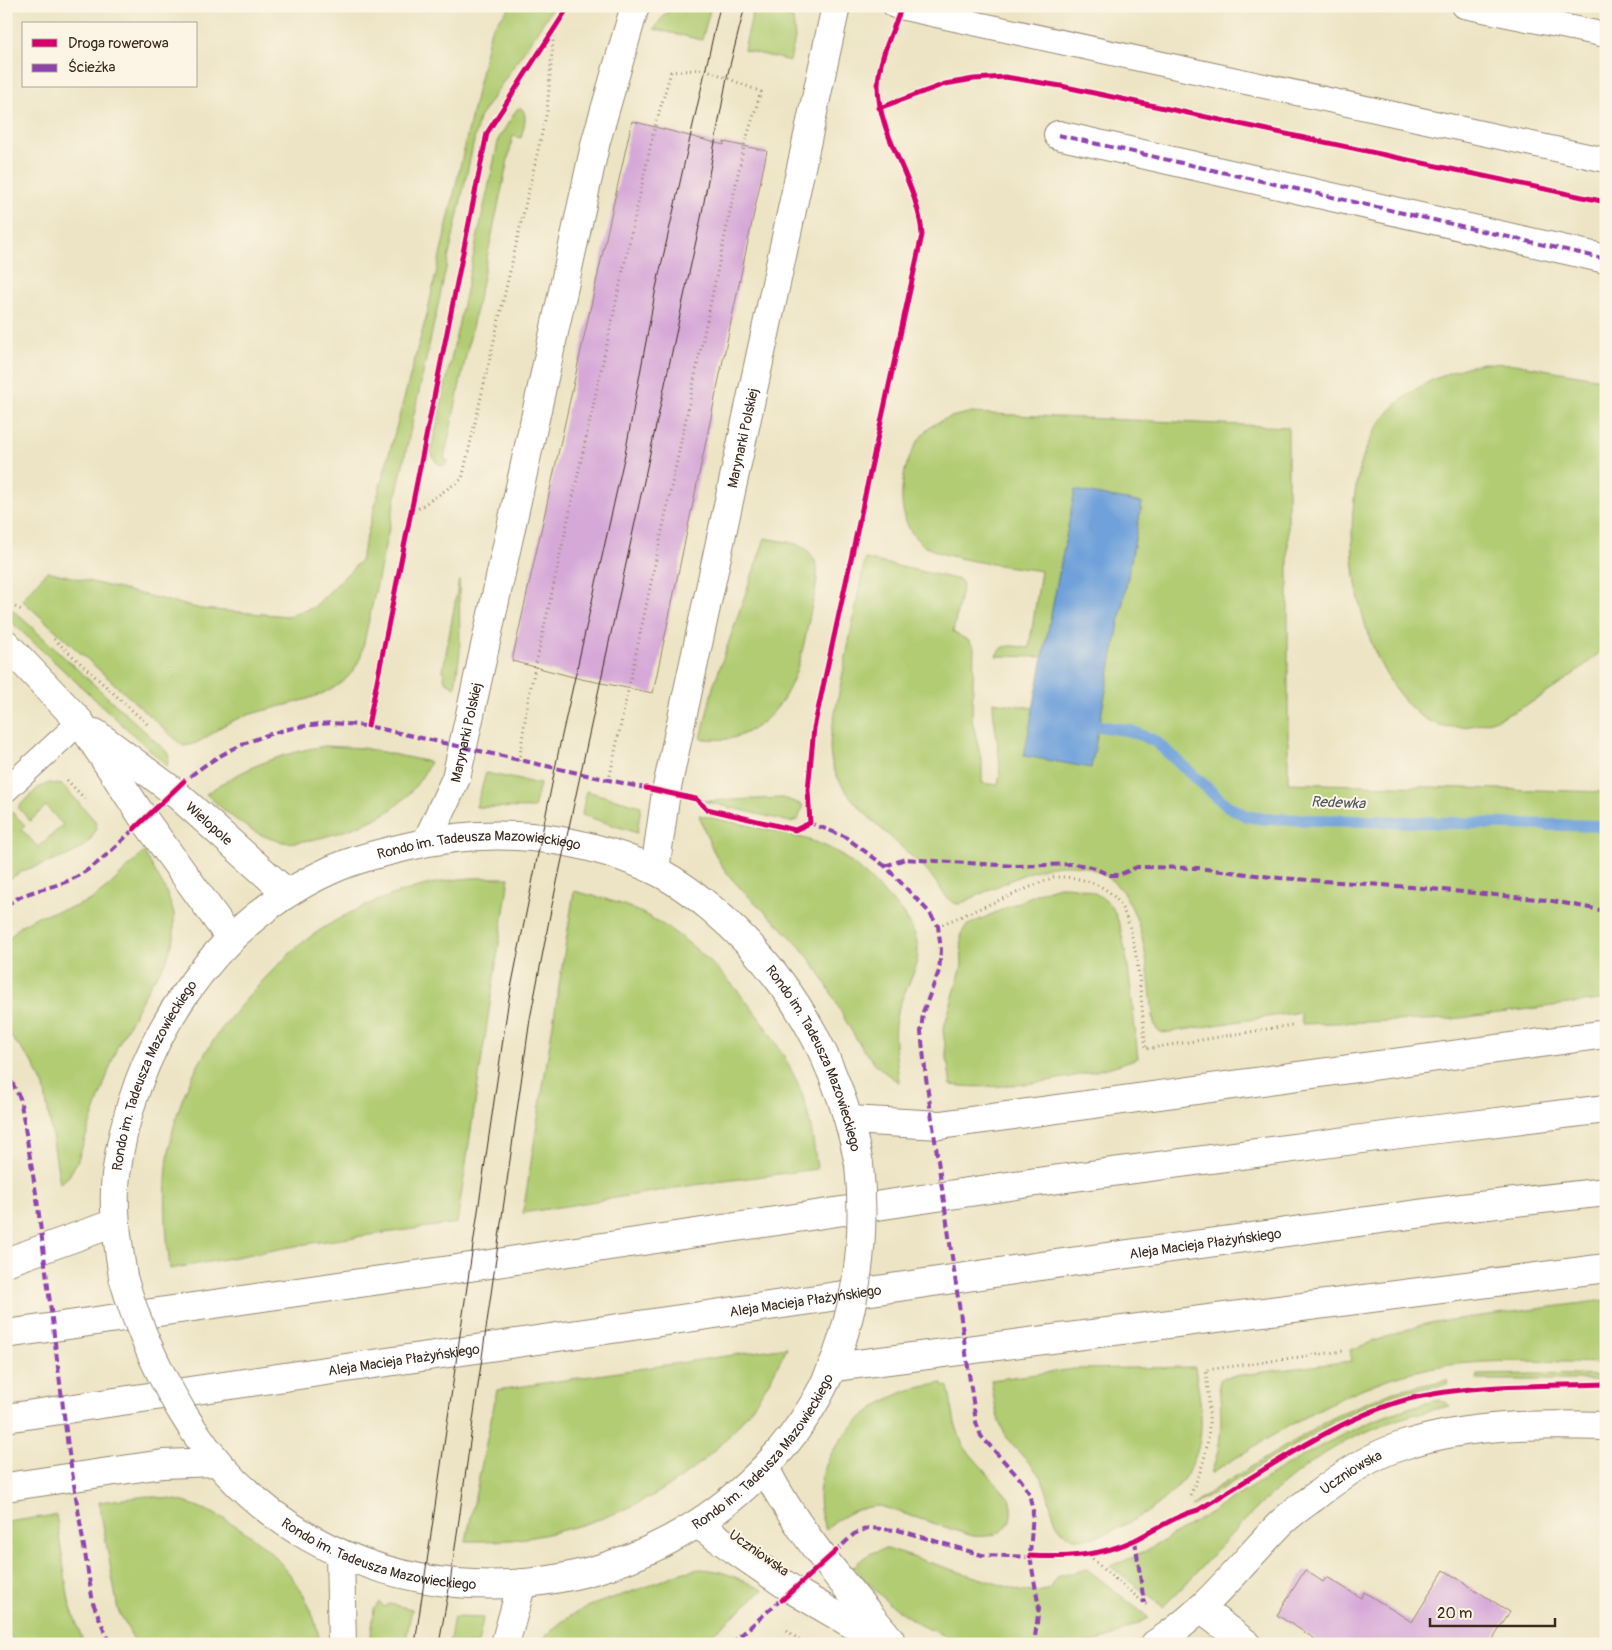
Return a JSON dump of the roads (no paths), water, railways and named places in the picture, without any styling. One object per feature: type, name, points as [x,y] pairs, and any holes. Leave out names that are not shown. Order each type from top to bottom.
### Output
[{"type":"main road","name":"Marynarki Polskiej","points":[[428,841],[456,778],[596,141],[635,6]]},
{"type":"main road","name":"Marynarki Polskiej","points":[[655,870],[666,792],[836,6]]},
{"type":"main road","points":[[1058,135],[1606,259]]},
{"type":"main road","name":"Wielopole","points":[[6,644],[80,722],[173,791],[287,893]]},
{"type":"main road","name":"Wielopole","points":[[80,722],[144,819],[231,939]]},
{"type":"main road","name":"Rondo im. Tadeusza Mazowieckiego","points":[[469,835],[540,838],[596,848],[655,870],[694,895],[730,925],[779,980],[815,1035],[835,1077],[850,1120],[859,1164],[863,1214],[860,1264],[851,1313],[834,1367],[815,1403],[792,1437],[765,1468],[733,1498],[697,1524],[657,1547],[613,1565],[568,1577],[487,1585],[450,1583],[398,1574],[340,1555],[306,1536],[273,1514],[243,1490],[216,1462],[192,1428],[157,1371],[144,1340],[123,1277],[115,1223],[116,1178],[122,1142],[138,1081],[152,1048],[174,1008],[200,972],[231,939],[287,893],[333,869],[377,854],[428,841],[469,835]]},
{"type":"main road","points":[[850,1120],[940,1125],[1606,1034]]},
{"type":"main road","points":[[6,1334],[1029,1183],[1420,1131],[1606,1109]]},
{"type":"main road","name":"Aleja Macieja Płażyńskiego","points":[[6,1418],[1041,1266],[1461,1208],[1606,1192]]},
{"type":"main road","points":[[6,1262],[115,1223]]},
{"type":"main road","points":[[834,1367],[1606,1268]]},
{"type":"main road","name":"Uczniowska","points":[[1155,1644],[1178,1630],[1201,1609],[1282,1522],[1341,1475],[1402,1445],[1468,1430],[1543,1425],[1606,1426]]},
{"type":"main road","points":[[6,1487],[163,1464],[216,1462]]},
{"type":"main road","points":[[765,1468],[778,1494],[825,1561],[894,1644]]},
{"type":"main road","name":"Uczniowska","points":[[697,1524],[793,1590],[886,1644]]},
{"type":"main road","points":[[340,1555],[342,1644]]},
{"type":"main road","points":[[505,1644],[522,1583]]},
{"type":"main road","points":[[1201,1609],[1247,1644]]},
{"type":"lane","points":[[894,6],[1606,160]]},
{"type":"lane","points":[[1464,6],[1606,35]]},
{"type":"lane","points":[[6,790],[80,722]]},
{"type":"water","points":[[1075,490],[1142,503],[1091,768],[1024,756]]},
{"type":"waterway","name":"Redewka","points":[[1099,726],[1131,731],[1155,741],[1226,805],[1246,816],[1265,819],[1606,826]]},
{"type":"tram line","points":[[415,1644],[509,998],[560,744],[625,454],[656,288],[720,6]]},
{"type":"tram line","points":[[439,1644],[450,1583],[530,1019],[551,910],[701,218],[727,77],[745,6]]}]
